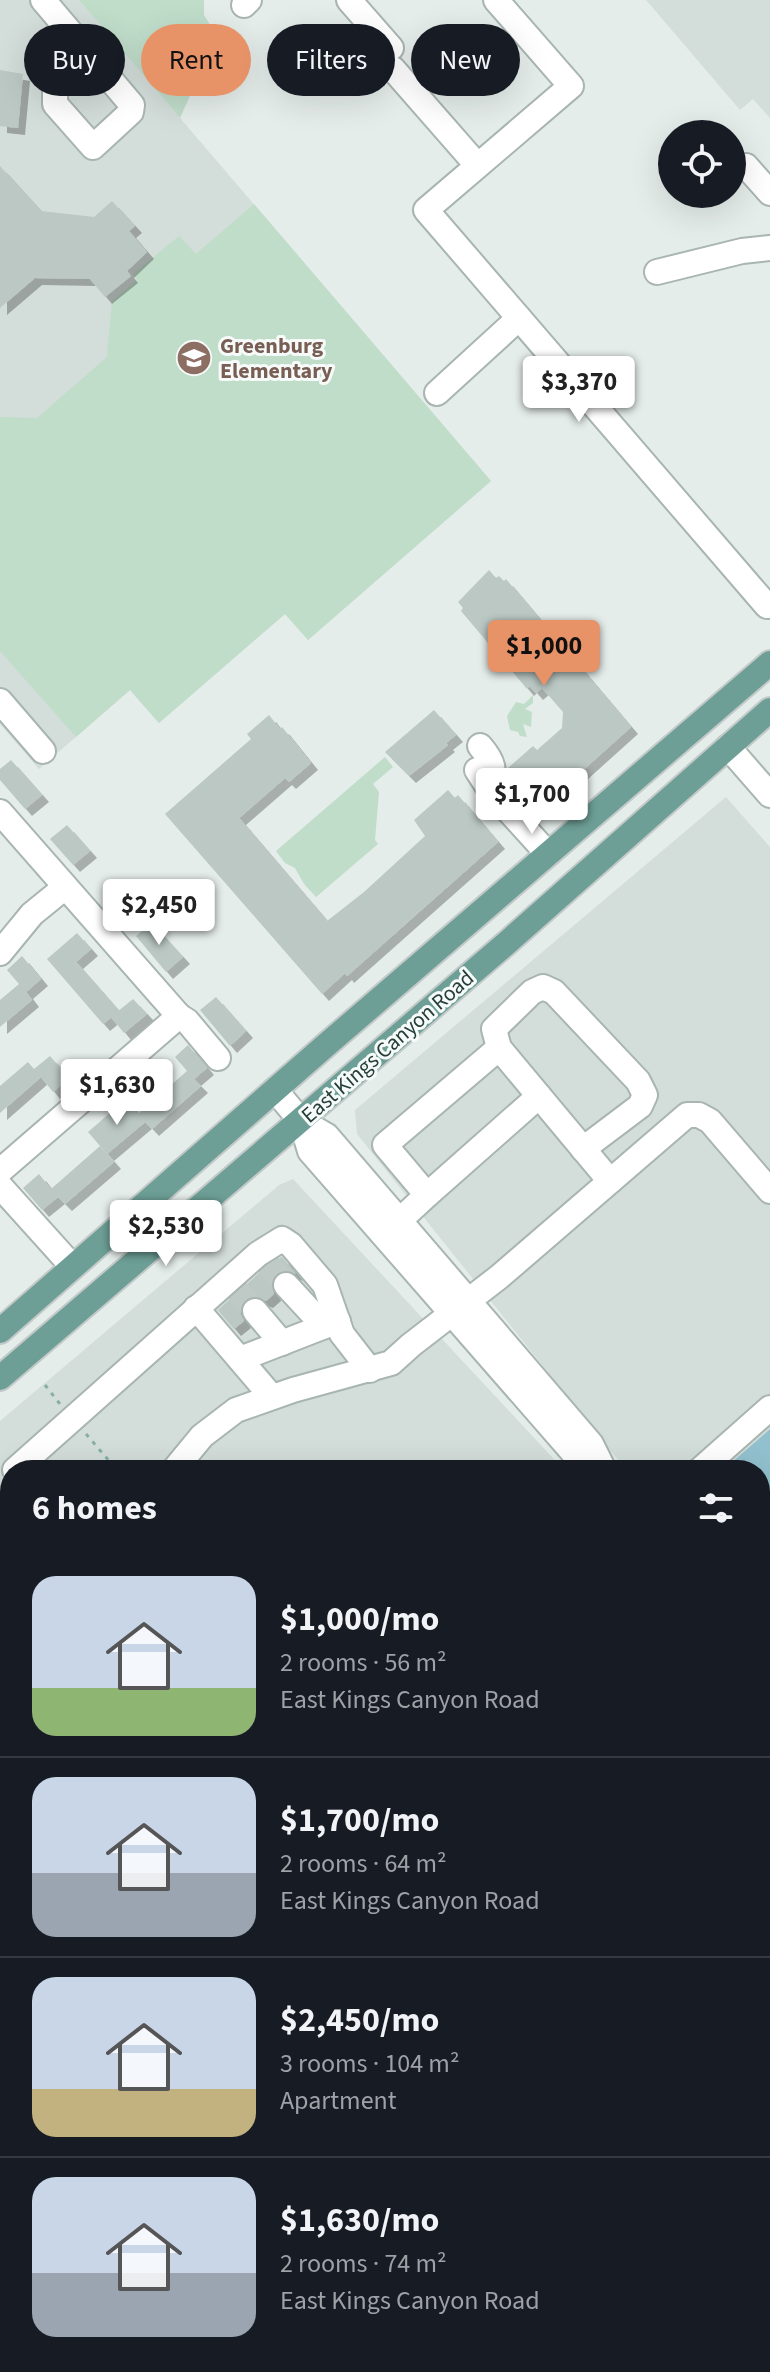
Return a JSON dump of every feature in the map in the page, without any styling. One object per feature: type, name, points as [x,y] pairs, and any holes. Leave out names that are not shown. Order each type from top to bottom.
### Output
[{"type":"main road","name":"East Kings Canyon Road","points":[[0,1331],[770,663]]},
{"type":"main road","name":"East Kings Canyon Road","points":[[0,1378],[509,941],[770,710]]},
{"type":"street","points":[[43,0],[63,24]]},
{"type":"street","points":[[349,0],[477,165]]},
{"type":"street","points":[[496,0],[571,86],[426,210],[769,605]]},
{"type":"street","points":[[746,166],[770,193]]},
{"type":"street","points":[[657,272],[742,251],[770,248]]},
{"type":"street","points":[[437,393],[519,318]]},
{"type":"street","points":[[0,701],[43,751]]},
{"type":"street","points":[[480,746],[495,770],[484,780],[548,854]]},
{"type":"street","points":[[728,747],[770,795]]},
{"type":"street","points":[[0,812],[98,927],[122,949],[218,1058]]},
{"type":"street","points":[[0,953],[32,914],[64,888]]},
{"type":"street","points":[[583,1149],[640,1106],[645,1095],[638,1081],[554,992],[543,987],[532,992],[494,1029],[499,1048],[583,1149],[610,1181]]},
{"type":"street","points":[[0,1171],[179,1016]]},
{"type":"street","points":[[427,1195],[385,1145],[499,1048]]},
{"type":"street","points":[[275,1090],[301,1121],[327,1136],[399,1221],[461,1308],[579,1460]]},
{"type":"street","points":[[399,1221],[539,1096]]},
{"type":"street","points":[[182,1460],[202,1436],[236,1410],[391,1363],[461,1308],[687,1115],[699,1115],[710,1121],[770,1191]]},
{"type":"street","points":[[301,1121],[310,1151],[591,1444],[599,1460]]},
{"type":"street","points":[[0,1186],[72,1266]]},
{"type":"street","points":[[26,1460],[196,1308],[231,1284],[282,1239],[291,1245],[325,1285],[331,1324]]},
{"type":"street","points":[[286,1285],[342,1334],[370,1370]]},
{"type":"street","points":[[196,1308],[272,1397]]},
{"type":"street","points":[[255,1311],[282,1343]]},
{"type":"street","points":[[240,1359],[331,1324]]},
{"type":"street","points":[[711,1460],[770,1408]]},
{"type":"shaded area","name":"Greenburg Elementary","points":[[0,0],[79,0],[100,24],[24,24],[24,96],[125,96],[125,54],[141,72],[141,96],[161,96],[491,481],[308,640],[285,614],[159,723],[130,690],[39,769],[0,724]]},
{"type":"shaded area","points":[[646,0],[770,0],[770,118],[753,99],[740,110]]},
{"type":"shaded area","points":[[726,797],[770,847],[770,1429],[734,1460],[618,1460],[357,1134],[355,1110]]},
{"type":"shaded area","points":[[293,1179],[555,1460],[0,1460],[0,1421],[279,1185]]},
{"type":"green space","points":[[79,0],[204,0],[204,15],[210,24],[141,24],[141,72],[125,54],[125,24],[100,24]]},
{"type":"green space","points":[[161,96],[190,96],[180,118]]},
{"type":"green space","name":"Greenburg Elementary","points":[[254,204],[491,481],[308,640],[285,614],[159,723],[130,690],[76,737],[0,651],[0,417],[37,418],[107,357],[112,301],[137,280],[133,274],[179,236],[196,254]]},
{"type":"green space","points":[[533,695],[533,703],[525,709],[532,712],[531,727],[523,724],[527,737],[520,736],[518,732],[510,730],[507,716],[516,702],[524,704]]},
{"type":"green space","points":[[385,757],[393,767],[373,784],[379,792],[375,840],[378,844],[316,897],[295,868],[285,863],[276,851]]},
{"type":"water","points":[[770,1429],[770,1460],[734,1460]]},
{"type":"building","points":[[0,70],[23,74],[18,128],[0,126]]},
{"type":"building","points":[[0,166],[41,211],[94,217],[112,201],[135,226],[129,231],[147,252],[127,271],[131,276],[105,297],[90,279],[35,278],[0,308]]},
{"type":"building","points":[[489,570],[496,578],[506,579],[631,727],[541,808],[508,768],[533,746],[537,750],[562,728],[563,712],[542,688],[536,693],[530,686],[527,689],[461,611],[463,608],[458,602]]},
{"type":"building","points":[[434,710],[456,735],[409,776],[385,752]]},
{"type":"building","points":[[269,715],[311,763],[289,782],[285,778],[239,818],[327,921],[425,836],[414,820],[448,790],[455,798],[458,795],[498,842],[347,976],[345,973],[322,994],[165,814],[251,739],[247,734]]},
{"type":"building","points":[[11,760],[42,795],[25,809],[0,780],[0,769]]},
{"type":"building","points":[[67,825],[90,851],[73,865],[50,839]]},
{"type":"building","points":[[152,923],[183,957],[166,972],[136,936]]},
{"type":"building","points":[[77,933],[91,949],[76,962],[119,1011],[103,1024],[47,959]]},
{"type":"building","points":[[22,956],[41,979],[26,992],[32,1000],[0,1027],[0,1000],[19,984],[7,970]]},
{"type":"building","points":[[216,997],[246,1031],[230,1046],[200,1010]]},
{"type":"building","points":[[133,999],[147,1014],[124,1033],[111,1017]]},
{"type":"building","points":[[188,1045],[207,1068],[194,1079],[201,1086],[152,1129],[138,1114],[187,1071],[175,1057]]},
{"type":"building","points":[[50,1056],[69,1078],[53,1092],[41,1077],[0,1113],[0,1086],[28,1062],[34,1069]]},
{"type":"building","points":[[126,1099],[145,1122],[107,1154],[88,1132]]},
{"type":"building","points":[[100,1146],[114,1162],[65,1204],[58,1197],[42,1210],[23,1188],[39,1174],[51,1189]]},
{"type":"building","points":[[282,1257],[296,1274],[283,1270],[276,1274],[272,1281],[274,1294],[266,1301],[253,1296],[245,1300],[240,1313],[244,1321],[234,1329],[218,1310],[267,1266]]},
{"type":"tunnel","points":[[265,1261],[286,1285]]},
{"type":"tunnel","points":[[234,1287],[255,1311]]},
{"type":"place","name":"Greenburg Elementary","points":[[194,358]]}]
